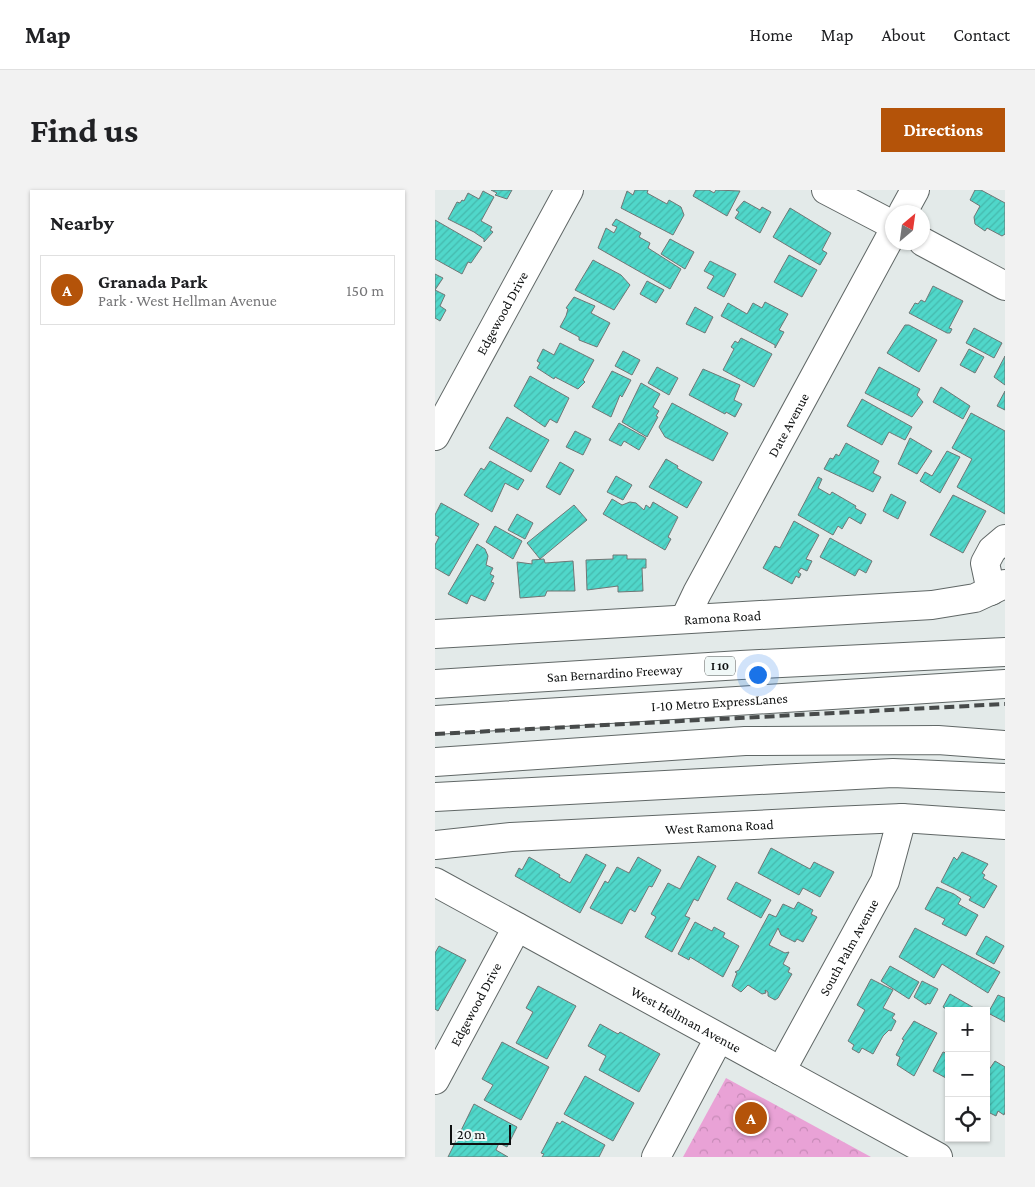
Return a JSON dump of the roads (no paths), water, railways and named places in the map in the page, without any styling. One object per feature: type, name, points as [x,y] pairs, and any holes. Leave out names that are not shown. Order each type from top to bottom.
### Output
[{"type":"main road","name":"Edgewood Drive","points":[[435,436],[569,190]]},
{"type":"main road","points":[[827,190],[885,221]]},
{"type":"main road","points":[[907,205],[915,190]]},
{"type":"main road","points":[[930,246],[1005,286]]},
{"type":"main road","name":"Date Avenue","points":[[685,618],[885,247]]},
{"type":"main road","points":[[998,588],[985,563],[993,550],[1005,538]]},
{"type":"main road","name":"Ramona Road","points":[[435,634],[932,605],[975,598],[998,588]]},
{"type":"main road","name":"San Bernardino Freeway","points":[[435,684],[741,665],[1005,652]]},
{"type":"main road","name":"I-10 Metro ExpressLanes","points":[[435,720],[1005,684]]},
{"type":"main road","points":[[435,762],[745,741],[919,740],[1005,745]]},
{"type":"main road","points":[[435,797],[893,773],[1005,778]]},
{"type":"main road","name":"West Ramona Road","points":[[435,845],[511,837],[902,818],[1005,825]]},
{"type":"main road","name":"South Palm Avenue","points":[[781,1071],[885,881],[902,818]]},
{"type":"main road","name":"West Hellman Avenue","points":[[435,882],[938,1157]]},
{"type":"main road","name":"Edgewood Drive","points":[[435,1080],[517,927]]},
{"type":"main road","points":[[656,1157],[719,1038]]},
{"type":"railway","points":[[435,734],[1005,704]]},
{"type":"place","name":"Granada Park","points":[[751,1118]]}]
